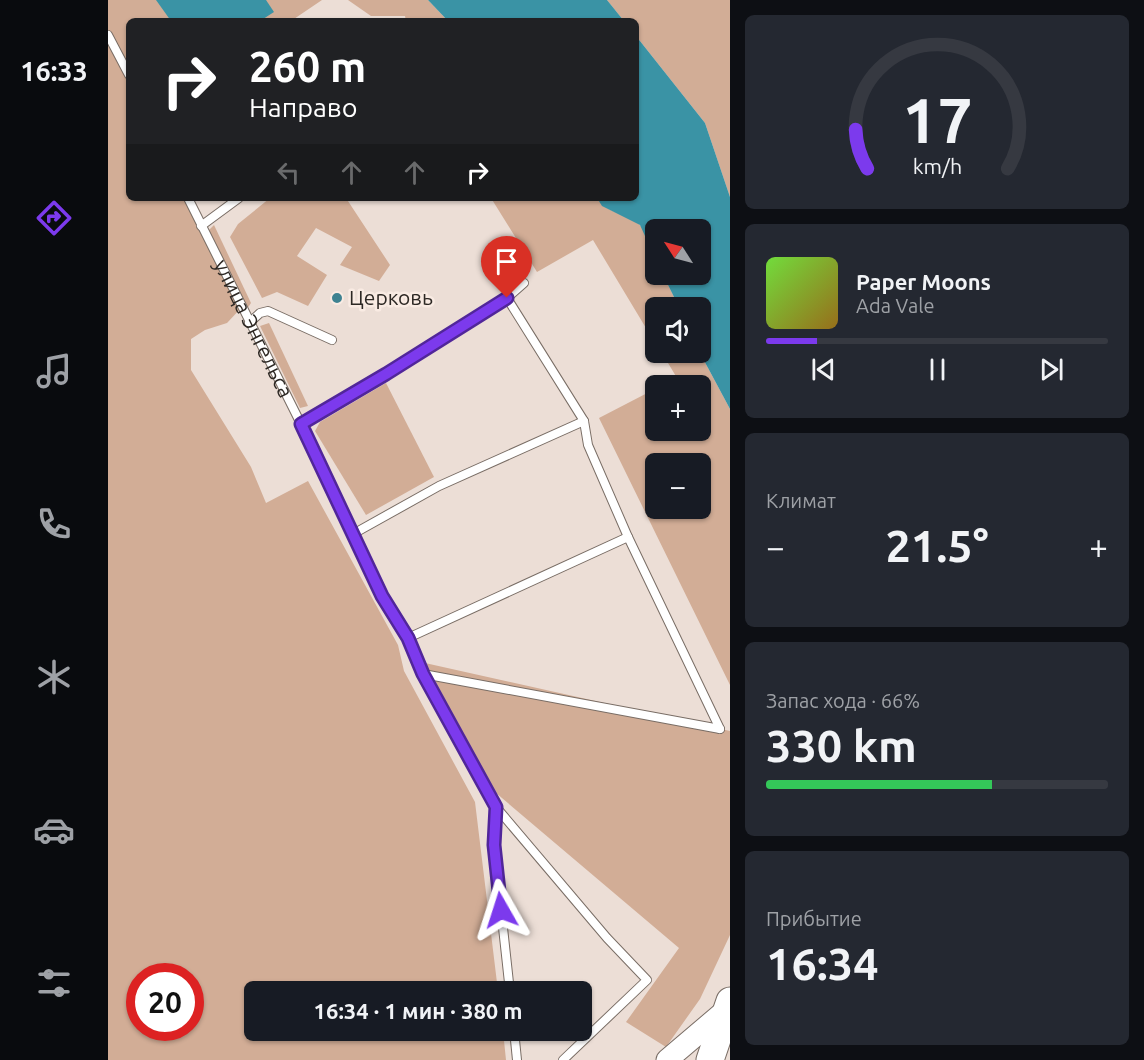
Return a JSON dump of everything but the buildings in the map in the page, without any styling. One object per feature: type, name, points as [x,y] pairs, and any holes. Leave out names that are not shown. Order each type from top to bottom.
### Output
[{"type":"highway","points":[[710,1060],[728,1005]]},
{"type":"street","points":[[667,1060],[728,1005]]},
{"type":"lane","points":[[108,35],[126,69]]},
{"type":"lane","name":"улица Энгельса","points":[[189,201],[301,424],[382,596],[408,638],[423,674],[496,807],[607,938],[647,980],[563,1060]]},
{"type":"lane","points":[[201,225],[235,201]]},
{"type":"lane","points":[[301,424],[507,298],[524,283]]},
{"type":"lane","points":[[423,674],[720,729],[628,537],[588,445],[584,421],[507,298]]},
{"type":"lane","points":[[249,323],[260,313],[268,311],[332,340]]},
{"type":"lane","points":[[353,534],[439,486],[584,421]]},
{"type":"lane","points":[[408,638],[628,537]]},
{"type":"lane","points":[[496,807],[494,845],[509,981]]},
{"type":"lane","points":[[515,1041],[517,1060]]},
{"type":"shaded area","points":[[108,0],[322,0],[295,18],[126,18],[126,201],[189,201],[242,307],[227,323],[205,330],[191,339],[191,370],[251,467],[266,503],[308,481],[398,645],[404,671],[475,802],[497,981],[244,981],[244,1041],[504,1041],[506,1060],[108,1060]]},
{"type":"shaded area","points":[[348,0],[428,0],[445,18],[405,18],[405,16],[371,16]]},
{"type":"shaded area","points":[[607,0],[730,0],[730,197],[705,123],[639,40],[639,18],[622,18]]},
{"type":"shaded area","points":[[266,201],[348,201],[390,265],[379,281],[340,265],[352,247],[316,228],[297,256],[327,275],[308,306],[277,292],[262,298],[230,237],[238,224]]},
{"type":"shaded area","points":[[493,201],[599,201],[606,207],[640,225],[645,232],[645,285],[668,285],[674,297],[645,297],[645,326],[593,240],[537,272]]},
{"type":"shaded area","points":[[214,225],[251,303],[247,309],[208,231]]},
{"type":"shaded area","points":[[269,323],[308,406],[300,408],[260,326]]},
{"type":"shaded area","points":[[668,363],[705,363],[730,409],[730,685],[649,519],[711,519],[711,453],[645,453],[645,512],[599,418],[645,394],[645,441],[711,441],[711,375],[675,375]]},
{"type":"shaded area","points":[[386,383],[434,477],[366,515],[315,431],[320,422]]},
{"type":"shaded area","points":[[425,663],[730,731],[730,935],[700,999],[666,1047],[626,1022],[679,948],[496,793]]},
{"type":"water","points":[[156,0],[266,0],[274,12],[265,18],[169,18]]},
{"type":"water","points":[[428,0],[607,0],[622,18],[445,18]]},
{"type":"water","points":[[639,40],[705,123],[730,197],[730,409],[705,363],[711,363],[711,297],[674,297],[668,285],[711,285],[711,219],[645,219],[645,236],[640,225],[602,206],[599,201],[639,201]]},
{"type":"place","name":"Церковь","points":[[337,298]]},
{"type":"route","points":[[501,910],[494,845],[496,807],[423,674],[408,638],[382,596],[301,424],[507,298]]}]
